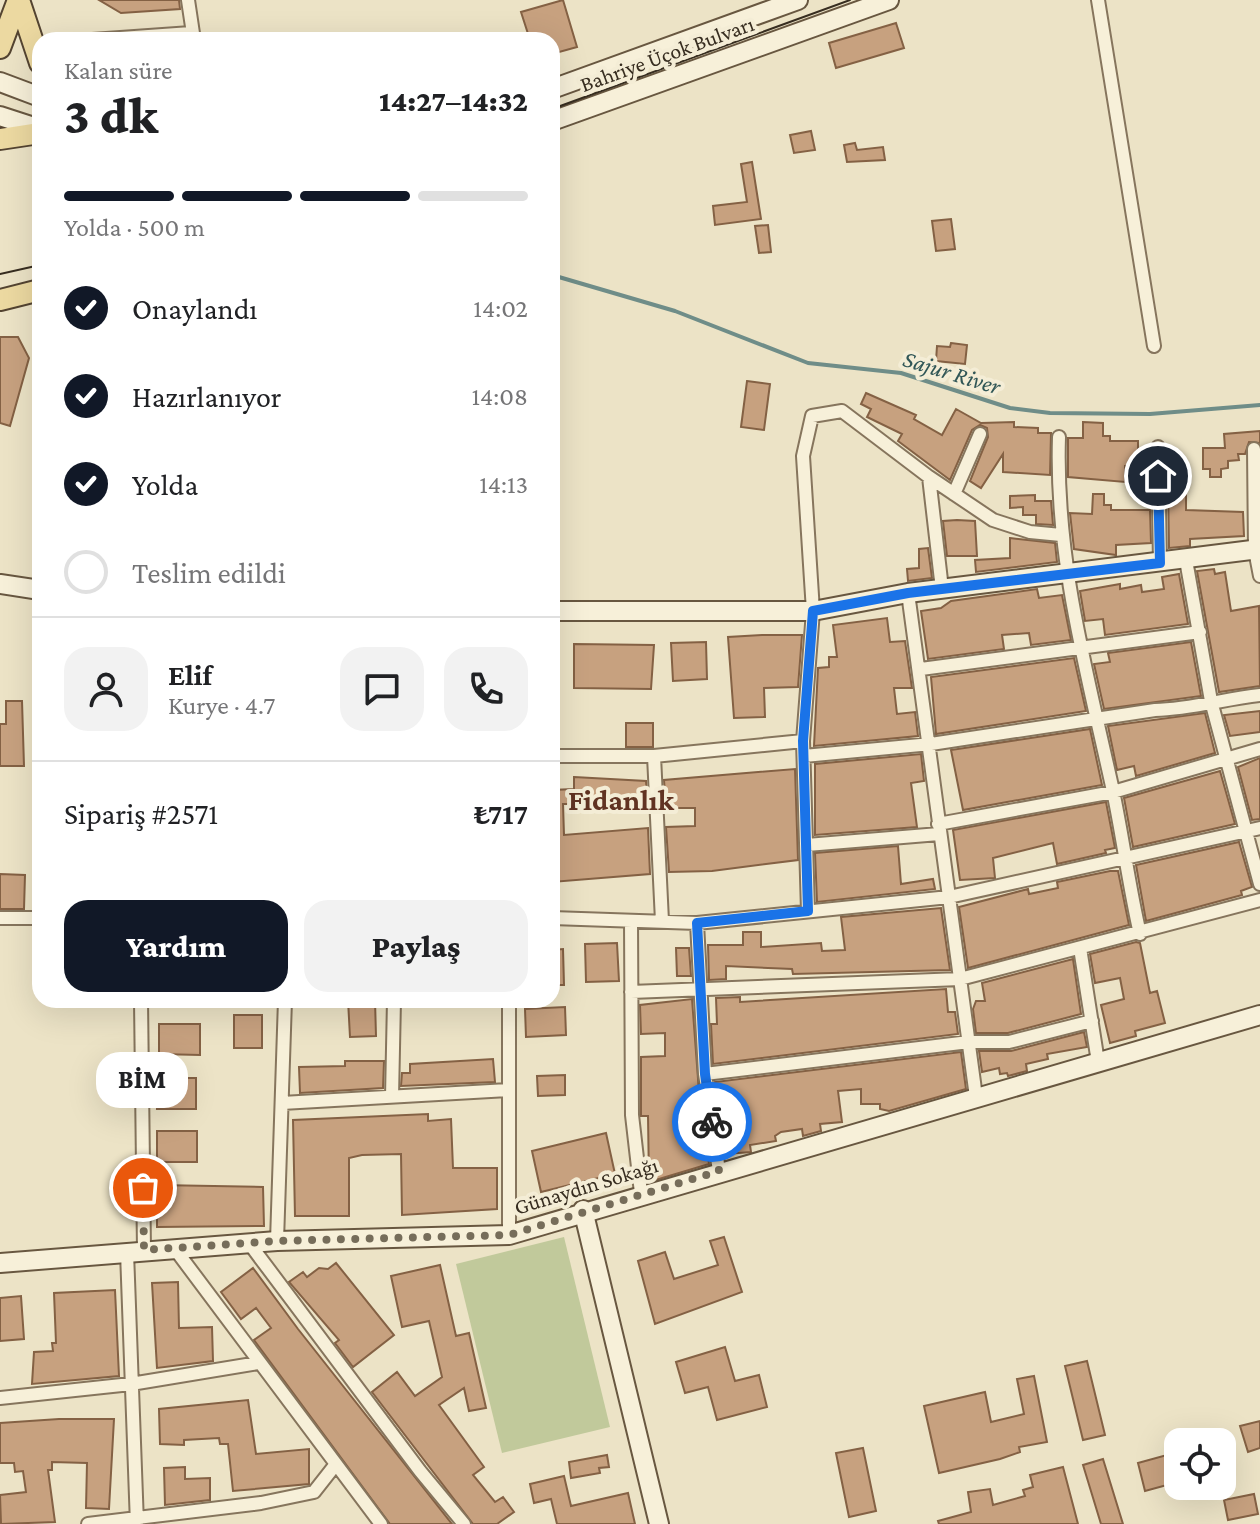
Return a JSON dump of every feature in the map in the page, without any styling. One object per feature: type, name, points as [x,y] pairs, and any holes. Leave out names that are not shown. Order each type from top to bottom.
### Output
[{"type":"main road","points":[[19,0],[32,34]]},
{"type":"main road","points":[[0,48],[19,0]]},
{"type":"main road","points":[[0,139],[32,133]]},
{"type":"main road","points":[[0,300],[32,292]]},
{"type":"street","points":[[188,0],[191,32]]},
{"type":"street","name":"Bahriye Üçok Bulvarı","points":[[560,86],[798,0]]},
{"type":"street","name":"Bahriye Üçok Bulvarı","points":[[560,118],[889,0]]},
{"type":"street","points":[[1098,0],[1154,346]]},
{"type":"street","points":[[0,82],[32,94]]},
{"type":"street","points":[[0,116],[32,128]]},
{"type":"street","points":[[808,911],[803,741],[813,611],[803,456],[812,416],[842,411],[929,477],[993,520],[1030,532],[1061,535]]},
{"type":"street","points":[[954,494],[980,434]]},
{"type":"street","points":[[1059,437],[1061,535],[1066,575],[1140,934]]},
{"type":"street","points":[[1158,447],[1160,563]]},
{"type":"street","points":[[1254,449],[1260,576]]},
{"type":"street","points":[[929,477],[942,589]]},
{"type":"street","points":[[560,611],[813,611],[908,593],[1258,550]]},
{"type":"street","points":[[1186,560],[1211,701],[1225,757],[1254,830],[1260,884]]},
{"type":"street","points":[[0,584],[32,589]]},
{"type":"street","points":[[908,593],[921,669],[938,829],[976,1097]]},
{"type":"street","points":[[921,669],[1200,632]]},
{"type":"street","points":[[804,756],[931,744],[1155,710],[1186,709],[1211,701],[1260,695]]},
{"type":"street","points":[[560,756],[654,756],[803,741]]},
{"type":"street","points":[[807,845],[938,829],[1113,792],[1260,749]]},
{"type":"street","points":[[654,756],[662,921]]},
{"type":"street","points":[[560,918],[697,923],[949,897],[1254,830]]},
{"type":"street","points":[[631,992],[960,979],[1260,900]]},
{"type":"street","points":[[0,918],[32,918]]},
{"type":"street","points":[[631,921],[632,1115],[641,1193]]},
{"type":"street","points":[[697,923],[705,1074],[719,1171]]},
{"type":"street","points":[[1080,948],[1098,1062]]},
{"type":"street","points":[[137,1520],[131,1384],[141,1008]]},
{"type":"street","points":[[277,1241],[285,1008]]},
{"type":"street","points":[[392,1097],[394,1008]]},
{"type":"street","points":[[509,1008],[509,1235]]},
{"type":"street","name":"Günaydın Sokağı","points":[[0,1263],[277,1241],[509,1235],[641,1193],[1260,1015]]},
{"type":"street","points":[[705,1074],[969,1042],[1009,1042],[1092,1021]]},
{"type":"street","points":[[282,1103],[508,1090]]},
{"type":"street","points":[[583,1210],[659,1524]]},
{"type":"street","points":[[249,1243],[420,1471],[464,1524]]},
{"type":"street","points":[[175,1249],[381,1524]]},
{"type":"street","points":[[0,1398],[131,1384],[258,1363]]},
{"type":"street","points":[[88,1524],[261,1503],[314,1492],[336,1464]]},
{"type":"green space","points":[[564,1237],[610,1427],[502,1453],[456,1264]]},
{"type":"building","points":[[99,0],[179,0],[180,9],[121,13]]},
{"type":"building","points":[[563,0],[577,47],[560,52],[560,32],[527,32],[521,12]]},
{"type":"building","points":[[896,23],[904,48],[836,68],[829,43]]},
{"type":"building","points":[[811,131],[815,150],[794,153],[790,135]]},
{"type":"building","points":[[855,143],[857,150],[883,147],[885,160],[847,162],[844,145]]},
{"type":"building","points":[[752,162],[761,219],[715,225],[713,206],[747,202],[741,164]]},
{"type":"building","points":[[951,219],[955,249],[936,251],[932,221]]},
{"type":"building","points":[[768,225],[771,252],[759,253],[755,226]]},
{"type":"building","points":[[0,337],[18,337],[29,358],[10,426],[0,423]]},
{"type":"building","points":[[951,343],[967,345],[965,364],[936,361],[937,346],[950,347]]},
{"type":"building","points":[[747,381],[770,384],[764,430],[741,427]]},
{"type":"building","points":[[866,393],[916,415],[914,419],[942,435],[956,409],[981,423],[1014,422],[1014,427],[1038,428],[1038,433],[1051,433],[1050,475],[1003,472],[1003,454],[981,488],[970,481],[988,437],[987,428],[980,425],[972,430],[950,480],[898,441],[902,434],[867,417],[871,409],[861,404]]},
{"type":"building","points":[[1083,422],[1103,423],[1103,436],[1110,436],[1110,441],[1138,441],[1138,466],[1125,466],[1125,482],[1068,477],[1068,438],[1083,438]]},
{"type":"building","points":[[1260,431],[1260,443],[1249,442],[1245,454],[1238,454],[1239,460],[1228,461],[1228,468],[1221,469],[1221,477],[1210,477],[1210,469],[1203,469],[1203,448],[1225,448],[1224,434]]},
{"type":"building","points":[[1168,484],[1186,484],[1186,510],[1243,512],[1244,536],[1190,539],[1190,546],[1169,548]]},
{"type":"building","points":[[1093,494],[1104,494],[1104,505],[1111,505],[1111,510],[1150,510],[1151,543],[1116,545],[1116,555],[1074,549],[1070,513],[1092,514]]},
{"type":"building","points":[[1035,495],[1035,501],[1051,501],[1053,525],[1036,524],[1036,515],[1023,515],[1023,507],[1010,508],[1010,496]]},
{"type":"building","points":[[943,521],[975,521],[977,556],[947,556]]},
{"type":"building","points":[[1010,538],[1055,543],[1057,562],[976,572],[975,560],[1010,558]]},
{"type":"building","points":[[928,548],[932,578],[908,581],[907,569],[919,568],[919,549]]},
{"type":"building","points":[[1214,569],[1215,574],[1225,572],[1231,611],[1259,606],[1260,686],[1219,692],[1197,571]]},
{"type":"building","points":[[1179,574],[1188,624],[1105,635],[1103,619],[1085,621],[1080,591],[1120,584],[1120,589],[1141,585],[1142,592],[1164,589],[1162,577]]},
{"type":"building","points":[[1037,589],[1039,598],[1062,595],[1071,640],[1031,645],[1029,633],[1002,635],[1004,649],[928,659],[921,611],[941,608],[951,601]]},
{"type":"building","points":[[887,618],[890,642],[905,641],[912,688],[894,688],[897,714],[915,712],[918,736],[814,746],[818,668],[829,667],[829,657],[837,657],[833,625]]},
{"type":"building","points":[[802,635],[798,687],[764,688],[765,717],[734,718],[728,637]]},
{"type":"building","points":[[706,642],[707,679],[673,681],[671,643]]},
{"type":"building","points":[[1191,642],[1201,696],[1104,709],[1094,664],[1110,662],[1108,653]]},
{"type":"building","points":[[574,644],[654,645],[651,689],[574,688]]},
{"type":"building","points":[[1074,658],[1086,711],[936,734],[931,677]]},
{"type":"building","points":[[6,701],[22,701],[24,766],[0,766],[0,724],[6,724]]},
{"type":"building","points":[[1260,711],[1260,732],[1230,736],[1224,715]]},
{"type":"building","points":[[1205,713],[1215,753],[1136,776],[1134,766],[1117,770],[1108,726]]},
{"type":"building","points":[[626,723],[653,723],[653,747],[626,747]]},
{"type":"building","points":[[1090,729],[1102,785],[963,810],[951,750]]},
{"type":"building","points":[[921,754],[924,781],[911,783],[917,827],[815,835],[815,764]]},
{"type":"building","points":[[1260,758],[1260,819],[1252,820],[1238,767]]},
{"type":"building","points":[[795,769],[798,860],[712,871],[669,872],[666,827],[695,826],[695,808],[666,808],[664,780]]},
{"type":"building","points":[[1220,771],[1235,824],[1133,847],[1124,798]]},
{"type":"building","points":[[574,777],[646,781],[648,808],[620,808],[620,804],[563,804],[564,835],[648,828],[650,874],[560,881],[560,790],[574,789]]},
{"type":"building","points":[[1106,802],[1115,848],[1105,850],[1106,853],[1057,864],[1053,843],[993,858],[995,878],[960,880],[953,830]]},
{"type":"building","points":[[1239,842],[1252,887],[1241,891],[1242,895],[1146,921],[1136,865]]},
{"type":"building","points":[[898,846],[901,884],[933,879],[935,889],[817,902],[815,853]]},
{"type":"building","points":[[1118,871],[1129,925],[968,968],[959,907],[1028,889],[1029,894],[1058,888],[1057,882]]},
{"type":"building","points":[[0,874],[25,875],[24,909],[0,909]]},
{"type":"building","points":[[941,908],[950,970],[793,974],[792,969],[726,966],[726,979],[709,980],[708,945],[743,945],[743,932],[761,932],[761,947],[821,943],[822,951],[845,950],[841,917]]},
{"type":"building","points":[[617,943],[619,981],[586,982],[585,944]]},
{"type":"building","points":[[1140,943],[1150,993],[1157,991],[1165,1023],[1135,1031],[1136,1036],[1110,1043],[1101,1005],[1124,999],[1120,978],[1095,983],[1090,954]]},
{"type":"building","points":[[676,948],[689,948],[691,976],[677,976]]},
{"type":"building","points":[[560,949],[563,949],[564,985],[560,985]]},
{"type":"building","points":[[1073,959],[1081,1014],[1008,1033],[976,1033],[973,1009],[976,1001],[985,1001],[982,983]]},
{"type":"building","points":[[946,989],[948,1012],[955,1012],[958,1034],[713,1064],[711,1024],[717,1024],[716,998],[740,997],[740,1002]]},
{"type":"building","points":[[692,999],[699,1092],[695,1093],[696,1117],[702,1116],[709,1164],[649,1182],[648,1116],[641,1116],[641,1057],[665,1056],[665,1033],[641,1034],[640,1005]]},
{"type":"building","points":[[565,1007],[566,1035],[526,1037],[525,1009]]},
{"type":"building","points":[[348,1008],[375,1008],[376,1036],[350,1037]]},
{"type":"building","points":[[234,1015],[262,1015],[262,1048],[234,1048]]},
{"type":"building","points":[[159,1024],[200,1024],[200,1055],[159,1054]]},
{"type":"building","points":[[1084,1032],[1087,1047],[1047,1054],[1048,1059],[1026,1064],[1027,1071],[1008,1076],[1007,1073],[1000,1074],[999,1068],[982,1072],[979,1051],[1011,1051]]},
{"type":"building","points":[[961,1052],[966,1089],[889,1111],[880,1109],[880,1104],[861,1104],[861,1089],[838,1091],[842,1122],[820,1124],[821,1131],[803,1136],[802,1129],[781,1132],[775,1136],[776,1141],[750,1145],[751,1152],[726,1154],[715,1082]]},
{"type":"building","points":[[493,1059],[495,1082],[401,1086],[402,1073],[410,1073],[410,1064]]},
{"type":"building","points":[[345,1061],[384,1061],[383,1088],[300,1093],[299,1067],[345,1066]]},
{"type":"building","points":[[565,1075],[565,1095],[538,1096],[537,1076]]},
{"type":"building","points":[[158,1078],[196,1078],[196,1109],[157,1109]]},
{"type":"building","points":[[428,1114],[428,1121],[451,1119],[453,1168],[497,1168],[497,1209],[402,1215],[401,1154],[362,1155],[349,1158],[349,1216],[295,1216],[293,1120]]},
{"type":"building","points":[[157,1131],[197,1131],[197,1162],[157,1162]]},
{"type":"building","points":[[606,1133],[615,1174],[541,1192],[532,1151]]},
{"type":"building","points":[[157,1185],[263,1187],[264,1226],[157,1227]]},
{"type":"building","points":[[724,1237],[742,1292],[655,1324],[638,1261],[665,1252],[674,1279],[718,1265],[710,1241]]},
{"type":"building","points":[[336,1263],[394,1335],[353,1367],[335,1343],[339,1340],[289,1282],[303,1272],[307,1277],[319,1268],[328,1269]]},
{"type":"building","points":[[440,1265],[456,1336],[469,1333],[486,1408],[469,1411],[464,1388],[439,1405],[484,1467],[473,1475],[495,1502],[503,1497],[514,1512],[497,1524],[473,1524],[372,1392],[397,1372],[415,1396],[442,1377],[429,1321],[402,1327],[391,1276]]},
{"type":"building","points":[[253,1268],[452,1524],[390,1524],[254,1340],[271,1328],[256,1308],[241,1319],[221,1292]]},
{"type":"building","points":[[178,1282],[179,1328],[212,1327],[213,1361],[157,1368],[152,1283]]},
{"type":"building","points":[[115,1290],[119,1376],[32,1384],[34,1352],[53,1351],[52,1343],[56,1343],[54,1293]]},
{"type":"building","points":[[21,1296],[24,1339],[0,1341],[0,1298]]},
{"type":"building","points":[[725,1347],[735,1381],[759,1375],[767,1407],[717,1420],[708,1387],[685,1393],[676,1362]]},
{"type":"building","points":[[1087,1361],[1105,1435],[1083,1440],[1065,1366]]},
{"type":"building","points":[[1034,1376],[1047,1442],[1019,1447],[1020,1452],[1000,1459],[939,1473],[924,1406],[985,1392],[991,1422],[1024,1414],[1017,1379]]},
{"type":"building","points":[[248,1400],[256,1454],[309,1449],[309,1484],[233,1491],[228,1444],[220,1444],[219,1438],[184,1440],[184,1445],[160,1444],[159,1409]]},
{"type":"building","points":[[114,1419],[109,1509],[86,1508],[87,1463],[52,1462],[52,1470],[48,1470],[55,1522],[1,1524],[0,1495],[26,1492],[23,1471],[15,1472],[14,1463],[0,1463],[0,1423]]},
{"type":"building","points":[[1260,1421],[1260,1448],[1248,1452],[1240,1426]]},
{"type":"building","points":[[863,1448],[876,1511],[849,1517],[836,1453]]},
{"type":"building","points":[[607,1455],[609,1467],[599,1468],[600,1473],[571,1478],[569,1462]]},
{"type":"building","points":[[1164,1456],[1164,1486],[1145,1491],[1138,1463]]},
{"type":"building","points":[[1103,1459],[1123,1524],[1101,1524],[1083,1465]]},
{"type":"building","points":[[185,1467],[185,1479],[210,1478],[210,1500],[165,1505],[164,1468]]},
{"type":"building","points":[[1063,1467],[1078,1524],[939,1524],[938,1521],[971,1512],[968,1492],[990,1489],[993,1505],[1025,1496],[1023,1490],[1033,1487],[1030,1475]]},
{"type":"building","points":[[564,1476],[571,1506],[628,1493],[635,1524],[557,1524],[551,1499],[534,1503],[530,1484]]},
{"type":"building","points":[[1254,1494],[1258,1514],[1228,1520],[1224,1500]]},
{"type":"waterway","name":"Sajur River","points":[[560,277],[675,311],[808,363],[901,373],[1010,408],[1050,413],[1150,414],[1260,405]]},
{"type":"tram line","points":[[560,106],[850,0]]},
{"type":"tram line","points":[[0,274],[32,267]]},
{"type":"way so far","points":[[143,1188],[144,1250],[277,1241],[509,1235],[719,1171],[712,1122]]},
{"type":"place","name":"BİM","points":[[143,1188]]},
{"type":"district","name":"Fidanlık","points":[[621,799]]},
{"type":"route","points":[[712,1122],[705,1074],[697,923],[808,911],[803,741],[813,611],[908,593],[1160,563],[1158,476]]}]
